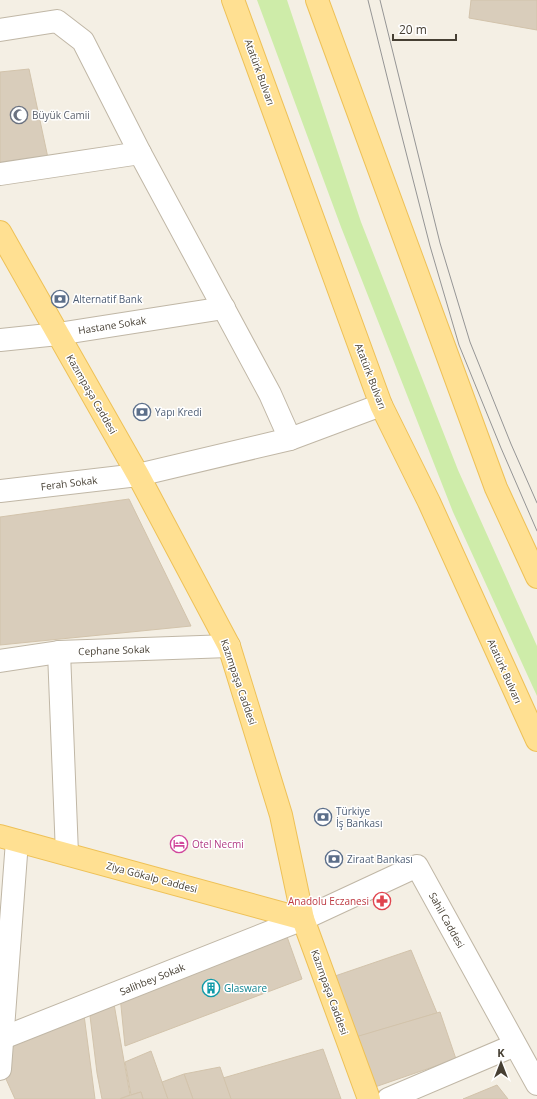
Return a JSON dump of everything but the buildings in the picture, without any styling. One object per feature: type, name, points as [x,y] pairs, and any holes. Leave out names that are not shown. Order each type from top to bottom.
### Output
[{"type":"main road","name":"Atatürk Bulvarı","points":[[233,0],[382,404],[429,502],[537,740]]},
{"type":"main road","points":[[317,0],[496,488],[537,577]]},
{"type":"main road","name":"Kazımpaşa Caddesi","points":[[0,232],[138,475],[228,646],[282,815],[303,919],[369,1099]]},
{"type":"main road","name":"Ziya Gökalp Caddesi","points":[[9,839],[303,919]]},
{"type":"street","points":[[0,30],[57,21],[83,41],[140,153],[270,394],[290,439]]},
{"type":"street","points":[[0,174],[140,153]]},
{"type":"street","name":"Hastane Sokak","points":[[0,340],[58,334],[224,308]]},
{"type":"street","name":"Ferah Sokak","points":[[0,491],[138,475],[290,439],[382,404]]},
{"type":"street","name":"Cephane Sokak","points":[[0,661],[59,652],[228,646]]},
{"type":"street","points":[[59,652],[67,854]]},
{"type":"street","points":[[0,1069],[9,839]]},
{"type":"street","name":"Sahil Caddesi","points":[[303,919],[417,866],[537,1084]]},
{"type":"street","name":"Salihbey Sokak","points":[[1,1038],[303,919]]},
{"type":"street","points":[[388,1099],[515,1045]]},
{"type":"green space","points":[[257,0],[287,0],[361,222],[458,470],[537,646],[537,696],[453,512],[341,227]]},
{"type":"tram line","points":[[368,0],[430,246],[459,345],[537,531]]},
{"type":"tram line","points":[[380,0],[440,243],[470,342],[511,444],[537,503]]},
{"type":"place","name":"Büyük Camii","points":[[19,115]]},
{"type":"place","name":"Alternatif Bank","points":[[60,299]]},
{"type":"place","name":"Yapı Kredi","points":[[142,412]]},
{"type":"place","name":"Türkiye İş Bankası","points":[[323,817]]},
{"type":"place","name":"Otel Necmi","points":[[179,844]]},
{"type":"place","name":"Ziraat Bankası","points":[[334,859]]},
{"type":"place","name":"Anadolu Eczanesi","points":[[382,901]]},
{"type":"place","name":"Glasware","points":[[211,988]]}]
